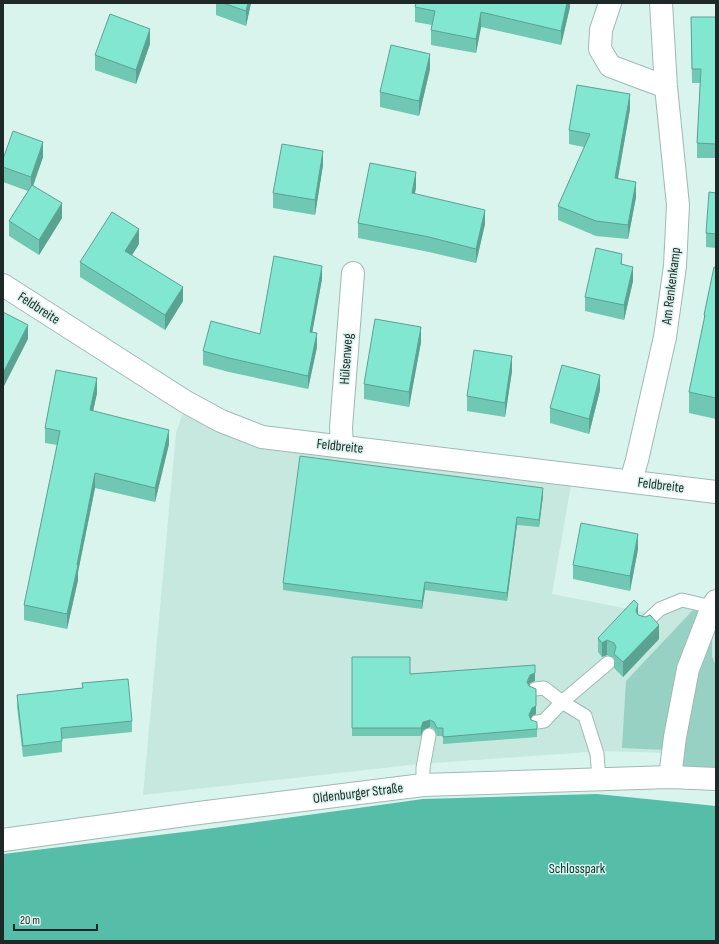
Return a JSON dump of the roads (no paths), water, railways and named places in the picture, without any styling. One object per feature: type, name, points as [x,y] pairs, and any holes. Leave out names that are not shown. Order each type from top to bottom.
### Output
[{"type":"street","points":[[610,3],[601,30],[600,49],[610,66],[666,87]]},
{"type":"street","name":"Am Renkenkamp","points":[[631,481],[665,337],[675,266],[678,205],[666,87],[661,3]]},
{"type":"street","name":"Hülsenweg","points":[[342,446],[341,427],[352,273]]},
{"type":"street","name":"Feldbreite","points":[[3,285],[186,402],[220,421],[262,437],[716,492]]},
{"type":"street","points":[[670,777],[675,737],[688,669],[714,604]]},
{"type":"street","name":"Oldenburger Straße","points":[[3,840],[199,813],[423,786],[670,777],[716,779]]},
{"type":"lane","points":[[644,624],[660,609],[682,600],[714,604]]},
{"type":"lane","points":[[536,722],[544,721],[562,702],[608,663]]},
{"type":"lane","points":[[535,689],[544,688],[562,702],[585,716],[597,754],[599,779]]},
{"type":"lane","points":[[423,786],[423,768],[429,735]]},
{"type":"park label","name":"Schlosspark","points":[[577,868]]}]
